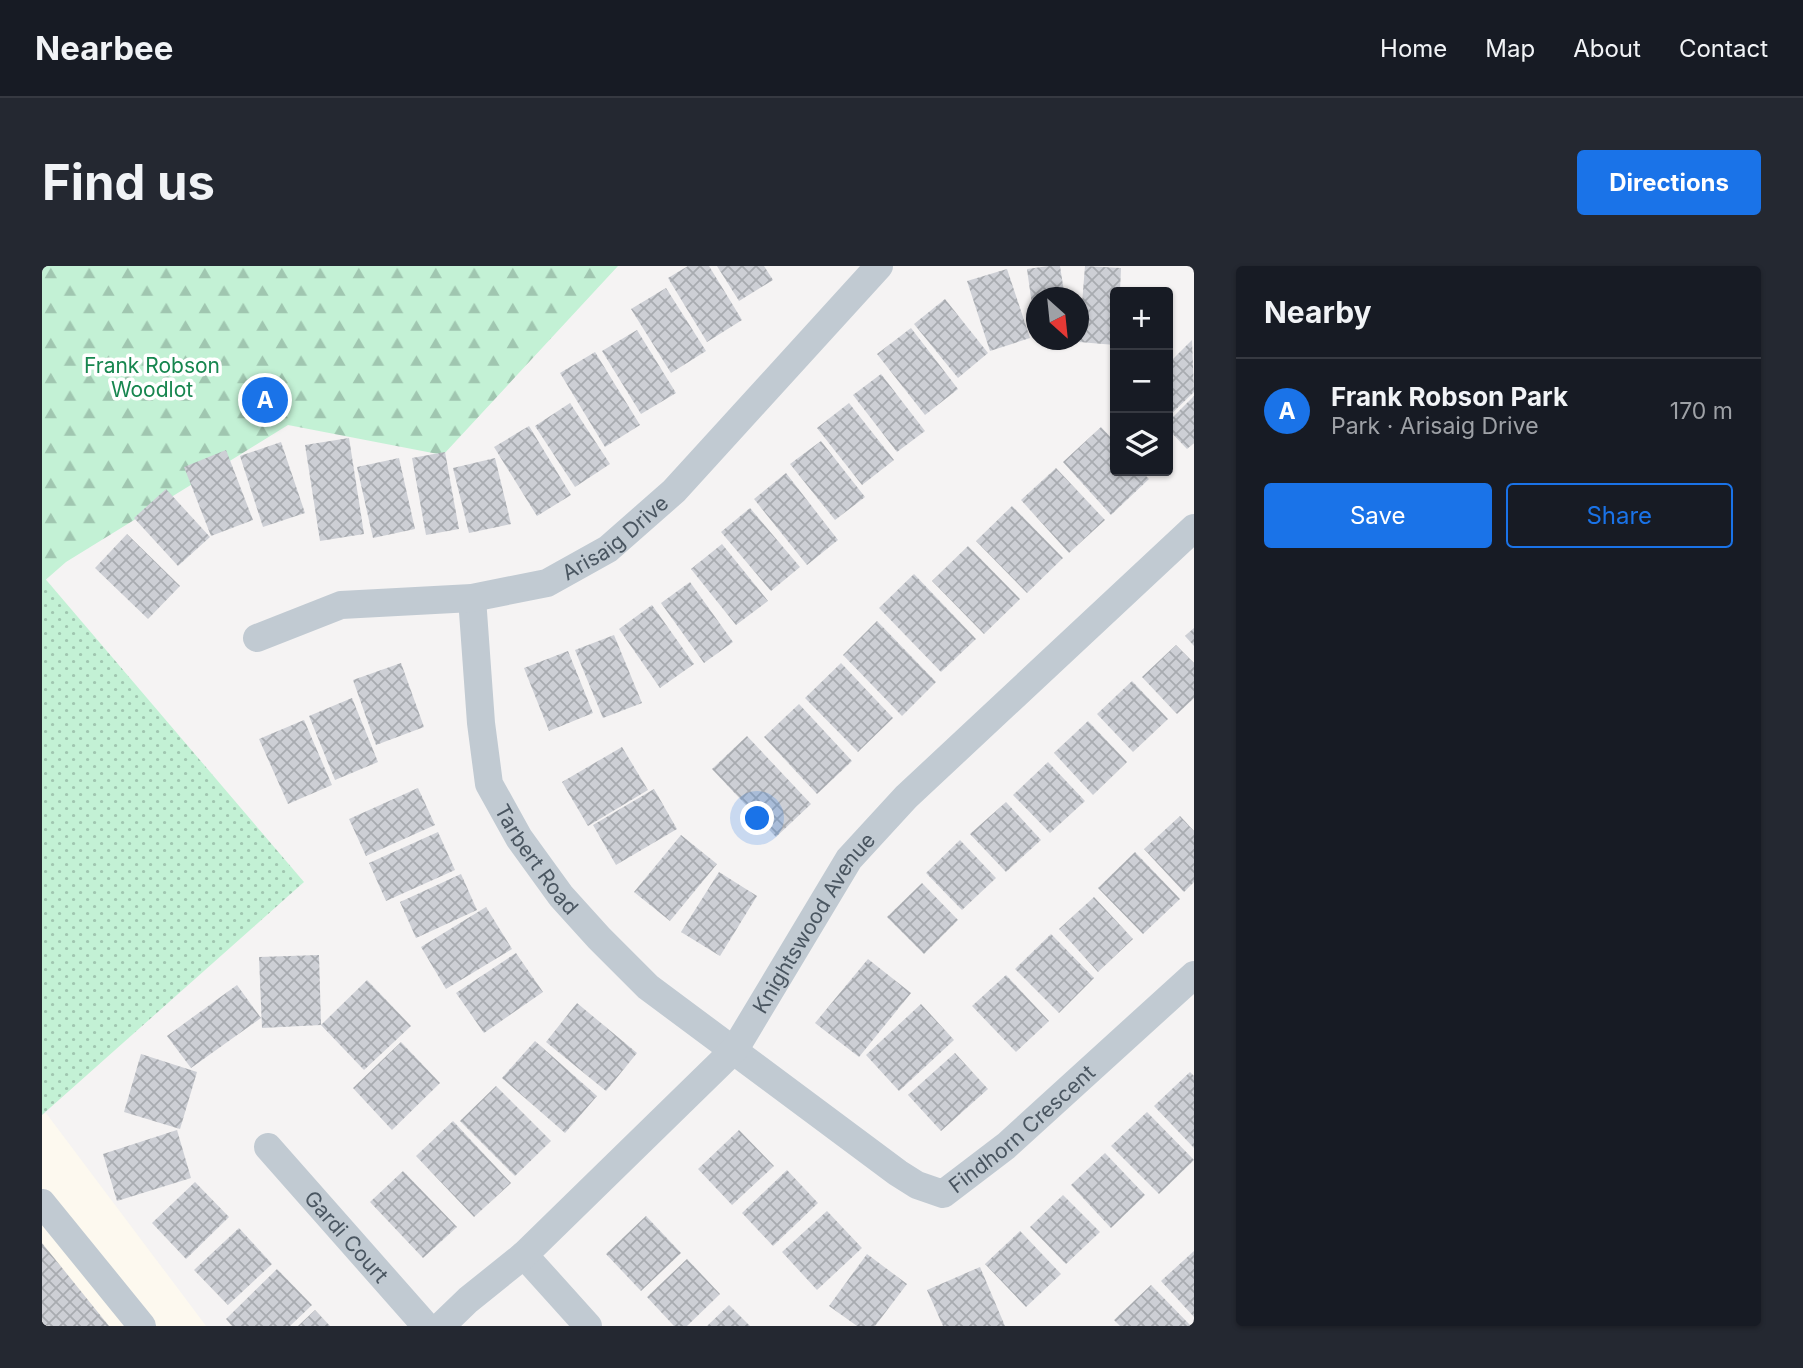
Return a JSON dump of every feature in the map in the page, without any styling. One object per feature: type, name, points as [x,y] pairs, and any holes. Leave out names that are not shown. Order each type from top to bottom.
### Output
[{"type":"street","name":"Arisaig Drive","points":[[257,638],[341,606],[472,598],[547,583],[608,549],[674,491],[879,266]]},
{"type":"street","name":"Knightswood Avenue","points":[[441,1326],[468,1300],[524,1255],[735,1049],[849,859],[906,797],[1194,528]]},
{"type":"street","name":"Tarbert Road","points":[[472,598],[481,723],[489,784],[519,838],[561,896],[598,938],[648,987],[735,1049]]},
{"type":"street","name":"Findhorn Crescent","points":[[735,1049],[898,1172],[918,1185],[943,1194],[1006,1146],[1194,975]]},
{"type":"street","name":"Gardi Court","points":[[268,1147],[426,1326]]},
{"type":"street","points":[[42,1203],[142,1326]]},
{"type":"street","points":[[524,1255],[589,1326]]},
{"type":"shaded area","points":[[46,1113],[206,1326],[42,1326],[42,1115]]},
{"type":"green space","name":"Frank Robson Woodlot","points":[[42,266],[618,266],[443,455],[288,425],[66,562],[42,583]]},
{"type":"green space","points":[[42,575],[304,882],[42,1115]]},
{"type":"building","points":[[688,266],[709,266],[742,320],[707,342],[668,278]]},
{"type":"building","points":[[717,266],[764,266],[773,280],[739,301]]},
{"type":"building","points":[[1060,266],[1063,287],[1029,287],[1027,269]]},
{"type":"building","points":[[1085,266],[1121,268],[1120,287],[1110,287],[1110,345],[1089,343],[1089,287],[1083,287]]},
{"type":"building","points":[[1007,269],[1026,326],[1026,339],[990,351],[967,281]]},
{"type":"building","points":[[666,288],[706,351],[671,373],[631,309]]},
{"type":"building","points":[[945,299],[988,353],[958,378],[914,324]]},
{"type":"building","points":[[911,328],[958,389],[925,415],[877,354]]},
{"type":"building","points":[[637,330],[676,393],[641,414],[602,351]]},
{"type":"building","points":[[1192,340],[1194,392],[1173,412],[1173,359]]},
{"type":"building","points":[[595,352],[640,425],[605,447],[560,373]]},
{"type":"building","points":[[881,374],[925,431],[897,452],[853,395]]},
{"type":"building","points":[[1194,396],[1194,443],[1187,449],[1173,434],[1173,417]]},
{"type":"building","points":[[570,403],[610,464],[575,487],[535,426]]},
{"type":"building","points":[[849,403],[894,460],[862,485],[817,428]]},
{"type":"building","points":[[529,426],[571,495],[537,516],[494,447]]},
{"type":"building","points":[[1101,427],[1110,437],[1110,476],[1146,476],[1149,479],[1111,515],[1063,462]]},
{"type":"building","points":[[349,438],[364,534],[320,541],[305,445]]},
{"type":"building","points":[[821,441],[865,497],[835,520],[790,464]]},
{"type":"building","points":[[281,442],[305,513],[263,527],[240,456]]},
{"type":"building","points":[[226,450],[253,520],[211,536],[184,467]]},
{"type":"building","points":[[445,452],[459,529],[426,535],[412,458]]},
{"type":"building","points":[[399,458],[415,529],[373,538],[357,467]]},
{"type":"building","points":[[495,458],[511,524],[469,533],[453,468]]},
{"type":"building","points":[[1056,468],[1105,520],[1069,553],[1021,500]]},
{"type":"building","points":[[786,473],[838,540],[807,565],[754,499]]},
{"type":"building","points":[[166,489],[210,537],[178,566],[134,518]]},
{"type":"building","points":[[1012,506],[1063,558],[1027,593],[976,541]]},
{"type":"building","points":[[750,508],[800,567],[771,591],[721,532]]},
{"type":"building","points":[[127,534],[180,586],[148,619],[95,568]]},
{"type":"building","points":[[722,544],[768,601],[736,625],[691,569]]},
{"type":"building","points":[[968,546],[1020,599],[984,634],[932,581]]},
{"type":"building","points":[[914,574],[976,639],[941,672],[879,608]]},
{"type":"building","points":[[690,582],[733,642],[704,663],[661,603]]},
{"type":"building","points":[[652,605],[694,664],[660,688],[619,629]]},
{"type":"building","points":[[877,621],[936,682],[902,716],[843,655]]},
{"type":"building","points":[[1194,628],[1194,646],[1185,636]]},
{"type":"building","points":[[614,635],[642,703],[603,718],[575,650]]},
{"type":"building","points":[[1176,645],[1194,663],[1194,698],[1177,714],[1142,677]]},
{"type":"building","points":[[568,651],[593,713],[549,731],[524,668]]},
{"type":"building","points":[[401,663],[424,727],[376,745],[353,680]]},
{"type":"building","points":[[841,663],[893,718],[858,752],[805,698]]},
{"type":"building","points":[[1132,681],[1168,719],[1133,752],[1097,714]]},
{"type":"building","points":[[352,698],[378,762],[335,780],[309,716]]},
{"type":"building","points":[[799,704],[852,761],[817,794],[764,737]]},
{"type":"building","points":[[304,720],[332,785],[288,804],[259,739]]},
{"type":"building","points":[[1088,721],[1127,762],[1093,795],[1054,753]]},
{"type":"building","points":[[747,736],[811,804],[776,837],[712,769]]},
{"type":"building","points":[[622,747],[648,790],[588,826],[562,782]]},
{"type":"building","points":[[1048,762],[1085,801],[1050,833],[1013,795]]},
{"type":"building","points":[[418,788],[435,825],[366,856],[349,819]]},
{"type":"building","points":[[654,789],[677,829],[616,865],[593,825]]},
{"type":"building","points":[[1006,802],[1041,840],[1006,872],[970,834]]},
{"type":"building","points":[[1180,816],[1194,831],[1194,882],[1184,892],[1144,849]]},
{"type":"building","points":[[438,832],[455,870],[386,901],[369,863]]},
{"type":"building","points":[[681,835],[717,864],[670,921],[634,892]]},
{"type":"building","points":[[960,840],[996,878],[962,910],[926,873]]},
{"type":"building","points":[[1135,852],[1180,899],[1143,934],[1098,888]]},
{"type":"building","points":[[719,872],[757,896],[720,956],[681,932]]},
{"type":"building","points":[[461,874],[477,910],[416,938],[400,902]]},
{"type":"building","points":[[922,883],[958,920],[924,954],[887,917]]},
{"type":"building","points":[[1094,897],[1133,939],[1098,972],[1059,929]]},
{"type":"building","points":[[486,907],[512,949],[446,989],[421,947]]},
{"type":"building","points":[[1051,934],[1094,978],[1059,1013],[1015,969]]},
{"type":"building","points":[[516,953],[543,992],[484,1033],[456,993]]},
{"type":"building","points":[[319,955],[321,1025],[262,1028],[259,957]]},
{"type":"building","points":[[868,959],[911,993],[859,1057],[815,1023]]},
{"type":"building","points":[[1006,975],[1049,1021],[1016,1052],[972,1006]]},
{"type":"building","points":[[367,980],[411,1026],[364,1070],[321,1025]]},
{"type":"building","points":[[237,985],[261,1018],[191,1068],[167,1036]]},
{"type":"building","points":[[577,1003],[637,1053],[606,1091],[546,1042]]},
{"type":"building","points":[[921,1004],[954,1040],[899,1091],[866,1055]]},
{"type":"building","points":[[535,1041],[597,1096],[565,1133],[502,1078]]},
{"type":"building","points":[[401,1042],[440,1083],[392,1130],[353,1088]]},
{"type":"building","points":[[955,1053],[988,1089],[941,1131],[908,1095]]},
{"type":"building","points":[[141,1054],[197,1072],[180,1129],[124,1112]]},
{"type":"building","points":[[1190,1072],[1194,1076],[1194,1148],[1154,1106]]},
{"type":"building","points":[[496,1086],[551,1141],[515,1176],[460,1121]]},
{"type":"building","points":[[1147,1112],[1194,1160],[1159,1194],[1111,1146]]},
{"type":"building","points":[[453,1121],[511,1183],[474,1217],[416,1156]]},
{"type":"building","points":[[177,1130],[191,1178],[117,1201],[103,1154]]},
{"type":"building","points":[[739,1130],[774,1166],[732,1205],[698,1169]]},
{"type":"building","points":[[1105,1153],[1145,1195],[1111,1228],[1071,1185]]},
{"type":"building","points":[[787,1170],[818,1203],[773,1246],[742,1213]]},
{"type":"building","points":[[403,1171],[457,1227],[423,1258],[370,1202]]},
{"type":"building","points":[[195,1182],[229,1217],[186,1259],[152,1223]]},
{"type":"building","points":[[1063,1195],[1100,1232],[1066,1264],[1030,1227]]},
{"type":"building","points":[[827,1211],[862,1248],[817,1290],[782,1252]]},
{"type":"building","points":[[646,1216],[681,1253],[641,1291],[606,1254]]},
{"type":"building","points":[[239,1228],[272,1264],[228,1305],[194,1270]]},
{"type":"building","points":[[1020,1231],[1061,1274],[1026,1307],[985,1264]]},
{"type":"building","points":[[42,1243],[109,1326],[42,1326]]},
{"type":"building","points":[[1194,1251],[1194,1317],[1161,1281]]},
{"type":"building","points":[[867,1254],[907,1284],[875,1326],[857,1326],[829,1306]]},
{"type":"building","points":[[687,1259],[720,1294],[687,1326],[674,1326],[647,1297]]},
{"type":"building","points":[[980,1267],[1005,1326],[943,1326],[927,1290]]},
{"type":"building","points":[[277,1269],[312,1305],[290,1326],[232,1326],[226,1319]]},
{"type":"building","points":[[1151,1285],[1191,1326],[1120,1326],[1114,1320]]},
{"type":"building","points":[[729,1305],[750,1326],[707,1326]]},
{"type":"building","points":[[315,1310],[330,1326],[298,1326]]},
{"type":"place","name":"Frank Robson Park","points":[[265,400]]}]
